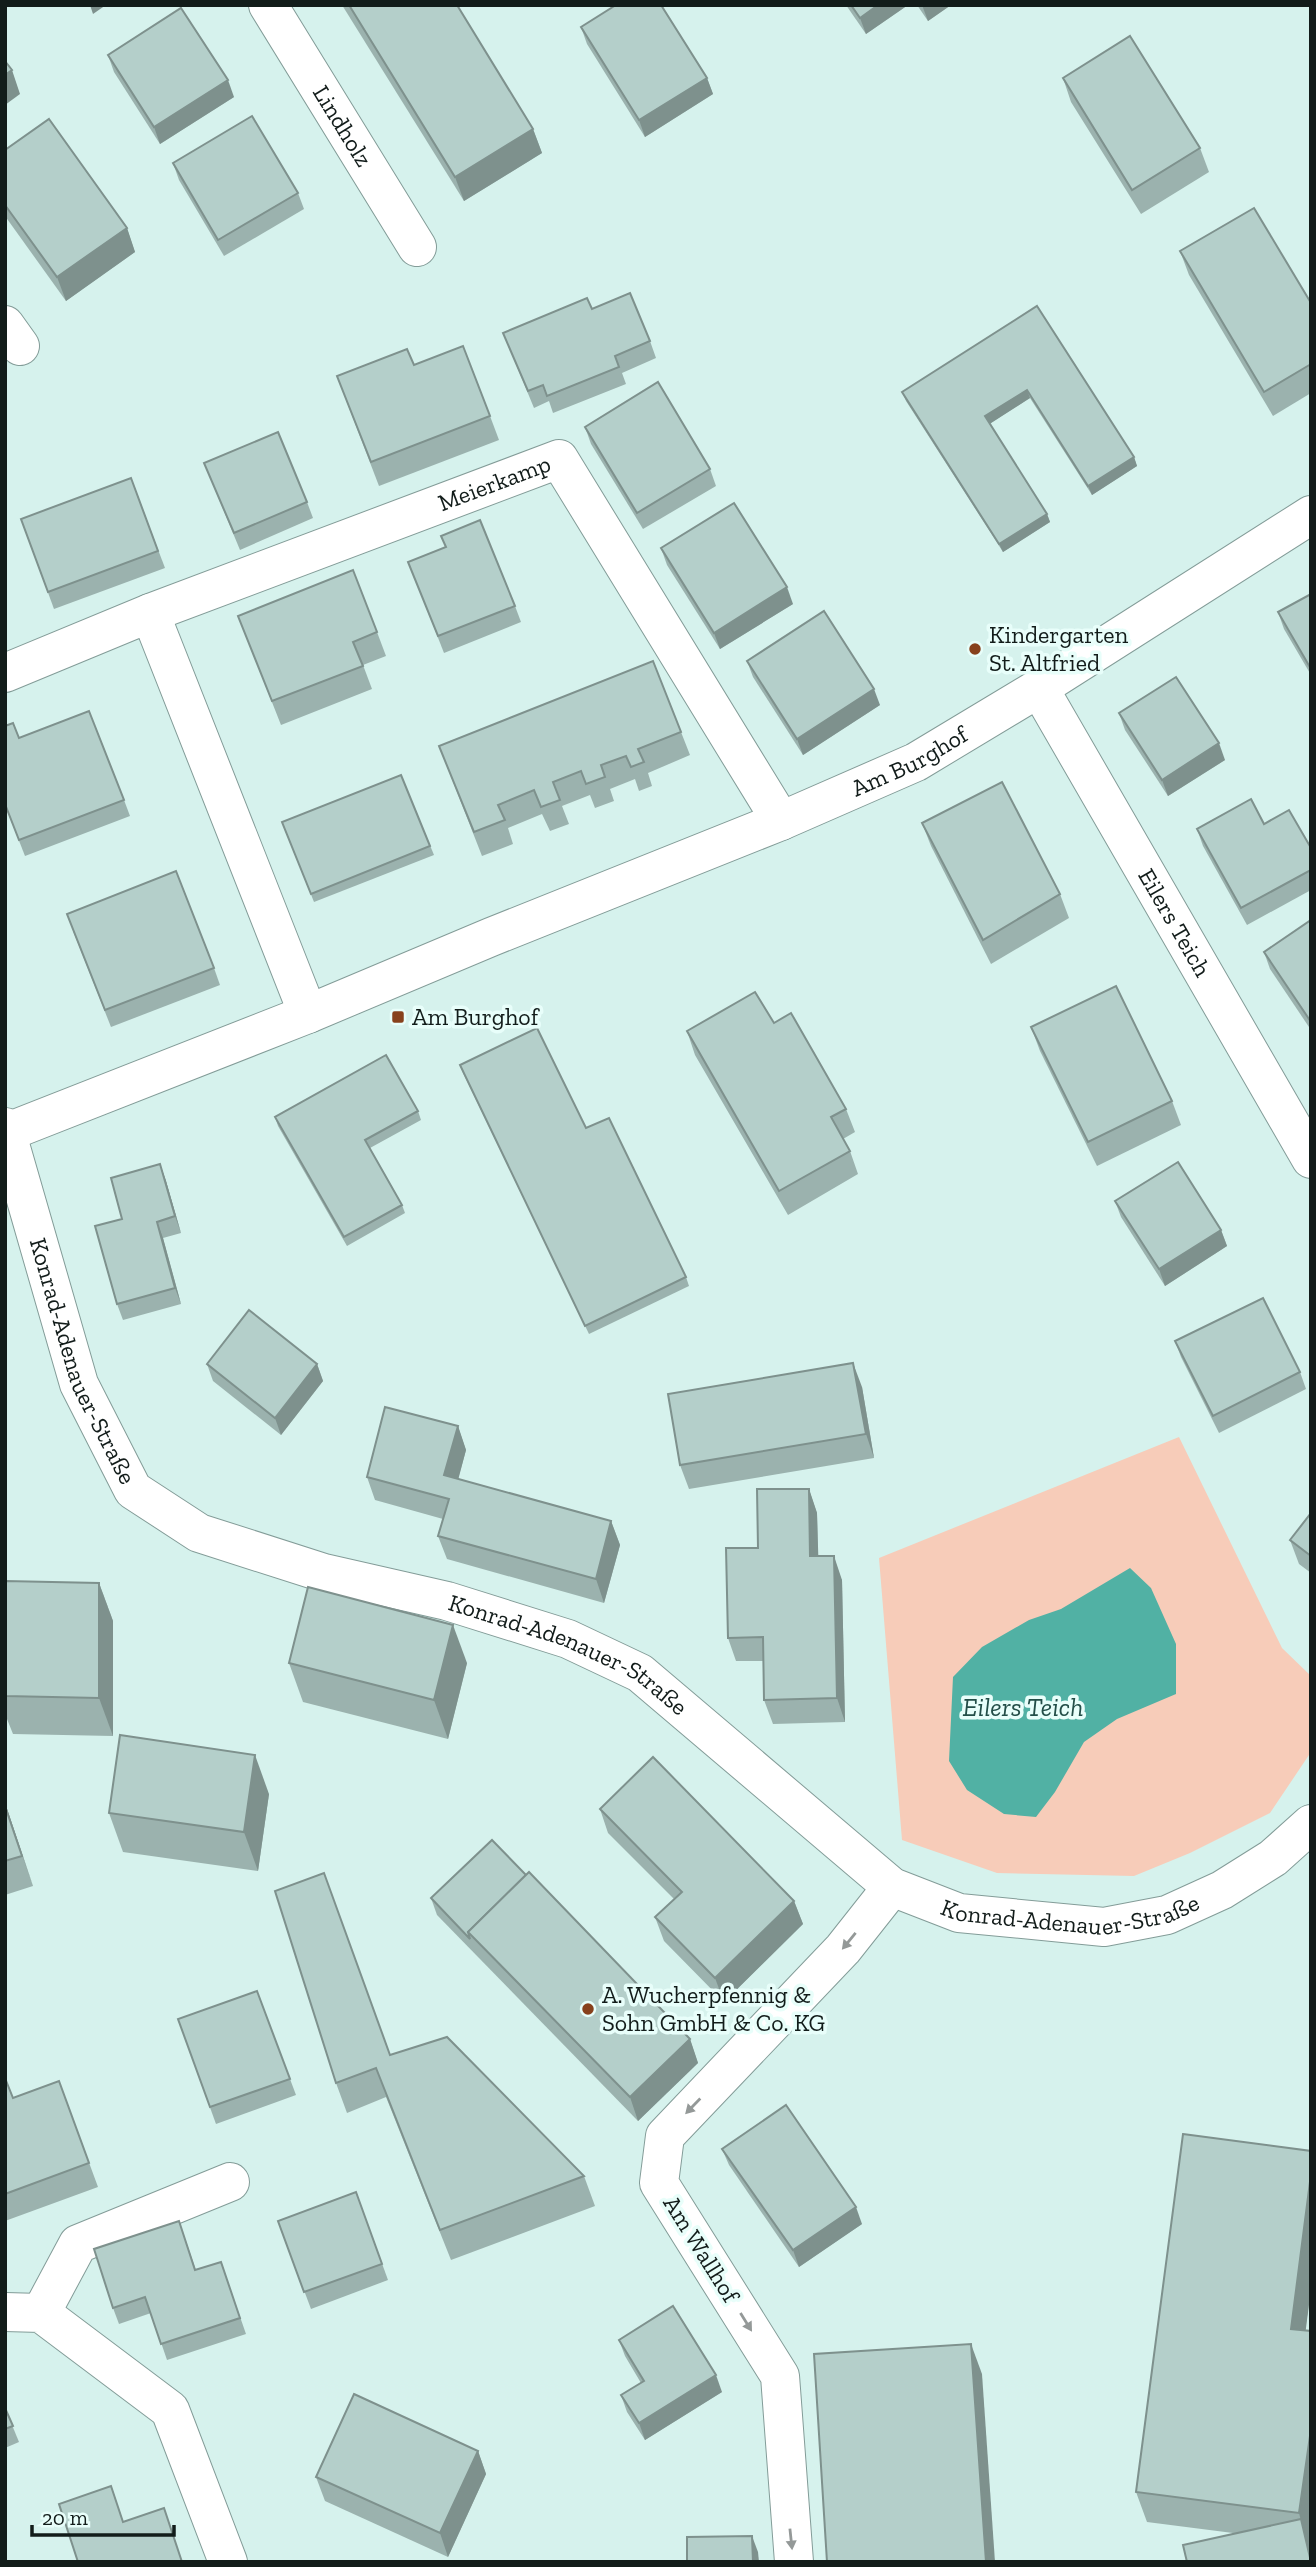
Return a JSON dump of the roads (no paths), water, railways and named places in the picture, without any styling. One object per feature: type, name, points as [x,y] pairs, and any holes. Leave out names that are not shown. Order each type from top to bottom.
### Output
[{"type":"street","name":"Lindholz","points":[[268,5],[417,247]]},
{"type":"street","name":"Meierkamp","points":[[5,674],[150,613],[559,458],[781,821]]},
{"type":"street","name":"Am Burghof","points":[[6,1130],[308,1014],[491,937],[781,821],[916,762],[1039,688],[1311,515]]},
{"type":"street","points":[[150,613],[308,1014]]},
{"type":"street","name":"Eilers Teich","points":[[1039,688],[1311,1159]]},
{"type":"street","name":"Konrad-Adenauer-Straße","points":[[6,1130],[79,1384],[134,1490],[199,1533],[324,1573],[447,1601],[568,1639],[640,1673],[892,1887],[959,1913],[1104,1927],[1167,1915],[1222,1890],[1273,1858],[1311,1824]]},
{"type":"street","name":"Am Wallhof","points":[[794,2562],[780,2376],[659,2183],[666,2136],[843,1949],[892,1887]]},
{"type":"street","points":[[228,2562],[170,2410],[23,2312],[78,2244],[230,2182]]},
{"type":"water","name":"Eilers Teich","points":[[1130,1568],[1151,1588],[1176,1644],[1176,1694],[1117,1719],[1084,1742],[1055,1792],[1036,1817],[1004,1814],[967,1790],[949,1761],[953,1677],[982,1647],[1029,1620],[1061,1609]]},
{"type":"place","name":"Kindergarten St. Altfried","points":[[975,649]]},
{"type":"place","name":"Am Burghof","points":[[398,1017]]},
{"type":"place","name":"A. Wucherpfennig & Sohn GmbH & Co. KG","points":[[588,2009]]}]
